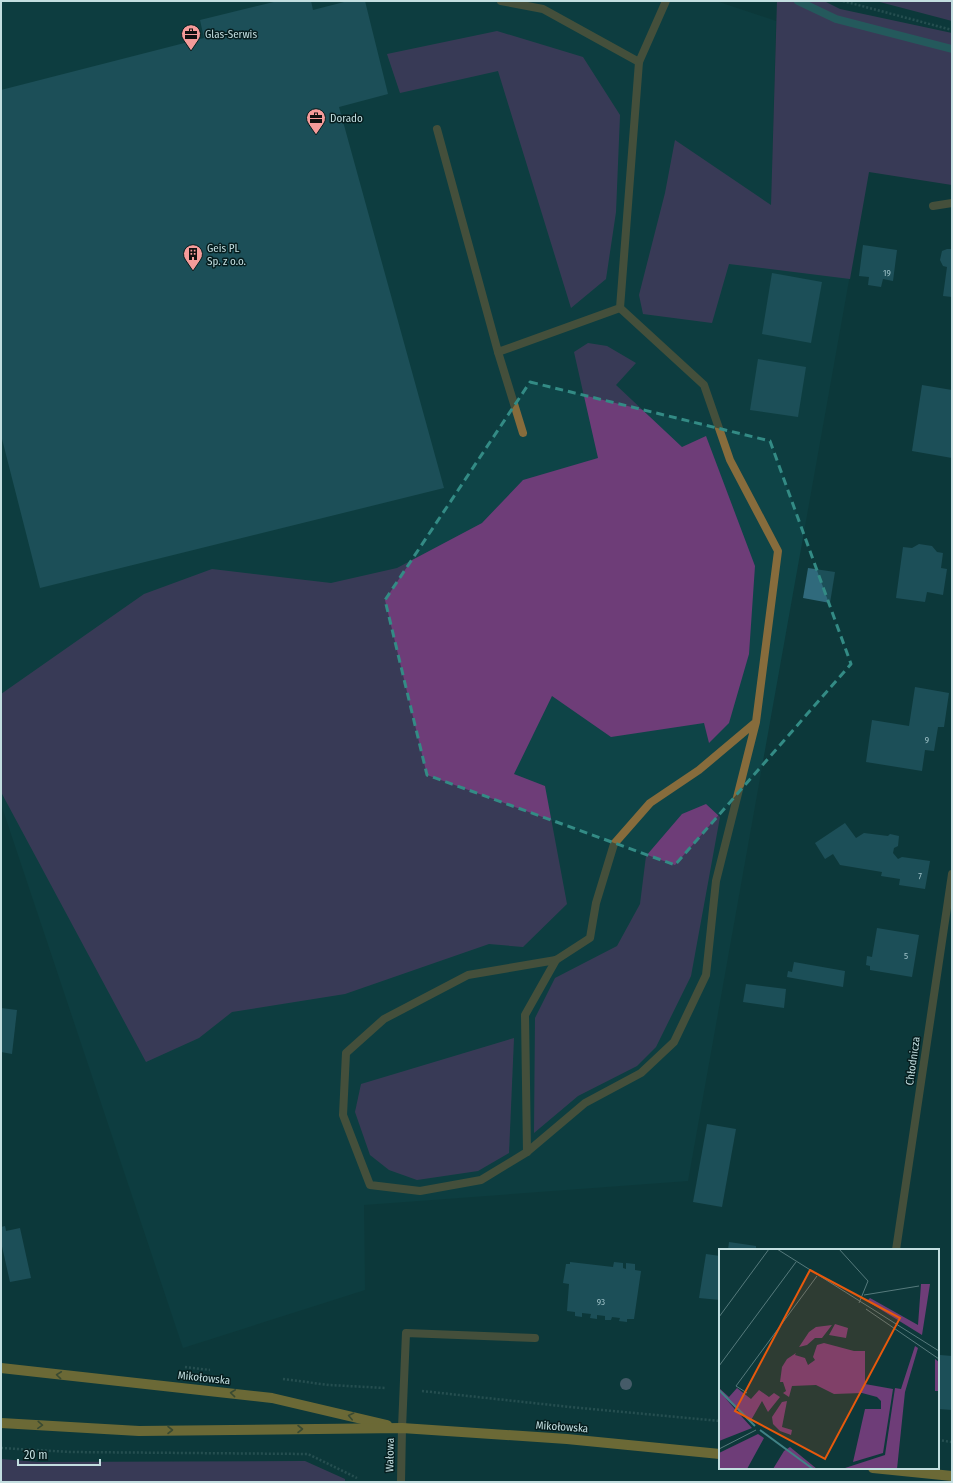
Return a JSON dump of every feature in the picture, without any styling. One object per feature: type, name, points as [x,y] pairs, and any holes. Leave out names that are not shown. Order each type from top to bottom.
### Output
[{"type":"main road","name":"Mikołowska","points":[[1,1368],[272,1398],[402,1428]]},
{"type":"main road","name":"Mikołowska","points":[[1,1423],[139,1431],[402,1428],[567,1439],[719,1454]]},
{"type":"main road","points":[[883,1469],[952,1476]]},
{"type":"street","points":[[501,1],[543,9],[639,62]]},
{"type":"street","points":[[620,308],[639,62],[666,1]]},
{"type":"street","points":[[437,129],[498,352],[523,433]]},
{"type":"street","points":[[933,206],[952,203]]},
{"type":"street","points":[[498,352],[620,308]]},
{"type":"street","points":[[620,308],[704,385],[730,460],[778,551],[756,722],[716,882],[706,976],[674,1042],[641,1073],[585,1103],[527,1152],[481,1180],[420,1191],[370,1185],[343,1115],[346,1053],[384,1019],[468,974],[556,960],[590,938],[596,903],[614,844],[650,804],[699,770],[756,722]]},
{"type":"street","name":"Chłodnicza","points":[[896,1249],[952,874]]},
{"type":"street","points":[[527,1152],[525,1015],[556,960]]},
{"type":"street","name":"Wałowa","points":[[401,1482],[406,1333],[535,1338]]},
{"type":"path","points":[[843,1],[952,30]]},
{"type":"path","points":[[179,1366],[210,1370]]},
{"type":"path","points":[[282,1379],[329,1385],[404,1389],[570,1408],[719,1421]]},
{"type":"path","points":[[939,1440],[952,1442]]},
{"type":"path","points":[[1,1448],[70,1452],[308,1454],[357,1478]]},
{"type":"highlighted area","points":[[530,382],[770,441],[851,664],[675,865],[427,775],[385,600]]},
{"type":"shaded area","points":[[1,1],[716,1],[776,21],[771,206],[861,213],[688,1181],[364,1205],[365,1290],[183,1348],[1,804]]},
{"type":"shaded area","points":[[777,1],[824,1],[840,9],[952,33],[952,185],[869,172],[850,279],[729,264],[712,323],[643,314],[639,295],[665,193],[675,140],[771,205]]},
{"type":"shaded area","points":[[876,1],[952,1],[952,21]]},
{"type":"shaded area","points":[[497,31],[583,57],[620,115],[616,212],[606,279],[571,308],[498,71],[400,93],[387,54]]},
{"type":"shaded area","points":[[588,343],[607,346],[636,363],[616,385],[682,447],[706,436],[755,566],[749,654],[729,723],[709,743],[704,723],[611,737],[552,696],[514,774],[545,786],[567,904],[523,947],[489,944],[345,994],[232,1012],[199,1038],[146,1062],[1,792],[1,694],[144,594],[212,569],[331,583],[397,568],[482,523],[523,480],[598,458],[574,352]]},
{"type":"shaded area","points":[[706,804],[720,817],[691,976],[656,1047],[637,1066],[578,1096],[534,1133],[535,1018],[555,978],[617,946],[640,904],[646,856],[682,814]]},
{"type":"shaded area","points":[[514,1038],[509,1153],[478,1171],[417,1180],[389,1170],[370,1155],[355,1112],[361,1084]]},
{"type":"shaded area","points":[[1,1459],[38,1462],[305,1461],[345,1479],[345,1482],[1,1482]]},
{"type":"building","name":"Geis PL Sp. z o.o.","points":[[278,1],[311,1],[313,10],[348,1],[365,1],[388,94],[339,107],[444,488],[40,588],[1,435],[1,90],[204,38],[200,20]]},
{"type":"building","points":[[863,245],[897,250],[893,281],[883,279],[881,287],[868,285],[869,277],[859,276]]},
{"type":"building","points":[[952,249],[952,297],[943,296],[947,267],[943,266],[940,260],[942,251]]},
{"type":"building","points":[[772,273],[822,282],[811,343],[762,334]]},
{"type":"building","points":[[758,359],[806,367],[798,417],[750,410]]},
{"type":"building","points":[[922,385],[952,390],[952,458],[912,451]]},
{"type":"building","points":[[919,544],[932,546],[937,552],[943,553],[941,568],[947,569],[943,595],[927,592],[925,602],[896,598],[903,547],[912,548]]},
{"type":"building","points":[[808,568],[835,572],[830,603],[803,598]]},
{"type":"building","points":[[915,687],[949,693],[944,727],[938,727],[934,751],[925,750],[922,771],[866,762],[872,720],[909,726]]},
{"type":"building","points":[[845,823],[856,838],[864,833],[888,836],[890,834],[899,836],[898,846],[894,848],[893,853],[898,859],[902,857],[930,861],[925,889],[899,885],[900,879],[881,876],[882,872],[840,865],[833,854],[825,859],[815,843]]},
{"type":"building","points":[[877,928],[919,935],[912,977],[870,970],[870,966],[866,965],[867,956],[872,957]]},
{"type":"building","points":[[794,962],[845,971],[843,987],[787,977],[788,971],[792,972]]},
{"type":"building","points":[[746,984],[786,989],[784,1008],[743,1002]]},
{"type":"building","points":[[1,1008],[17,1010],[12,1054],[1,1052]]},
{"type":"building","points":[[707,1124],[736,1129],[722,1207],[693,1202]]},
{"type":"building","points":[[5,1226],[6,1231],[20,1228],[31,1278],[10,1282],[1,1242],[1,1227]]},
{"type":"building","points":[[729,1242],[756,1246],[756,1249],[728,1249]]},
{"type":"building","points":[[706,1254],[719,1256],[719,1300],[699,1298]]},
{"type":"building","points":[[570,1262],[613,1267],[614,1262],[623,1263],[623,1268],[626,1269],[626,1263],[635,1264],[635,1270],[641,1271],[634,1319],[627,1319],[627,1322],[619,1321],[620,1318],[612,1317],[611,1320],[605,1320],[605,1316],[597,1315],[597,1319],[590,1318],[591,1314],[582,1313],[582,1317],[575,1316],[575,1312],[567,1311],[569,1284],[563,1283],[566,1264],[570,1264]]},
{"type":"building","points":[[940,1355],[952,1356],[952,1410],[939,1409]]},
{"type":"waterway","points":[[798,1],[836,19],[952,49]]},
{"type":"place","name":"Glas-Serwis","points":[[191,51]]},
{"type":"place","name":"Dorado","points":[[316,135]]},
{"type":"place","name":"Geis PL Sp. z o.o.","points":[[193,271]]}]
